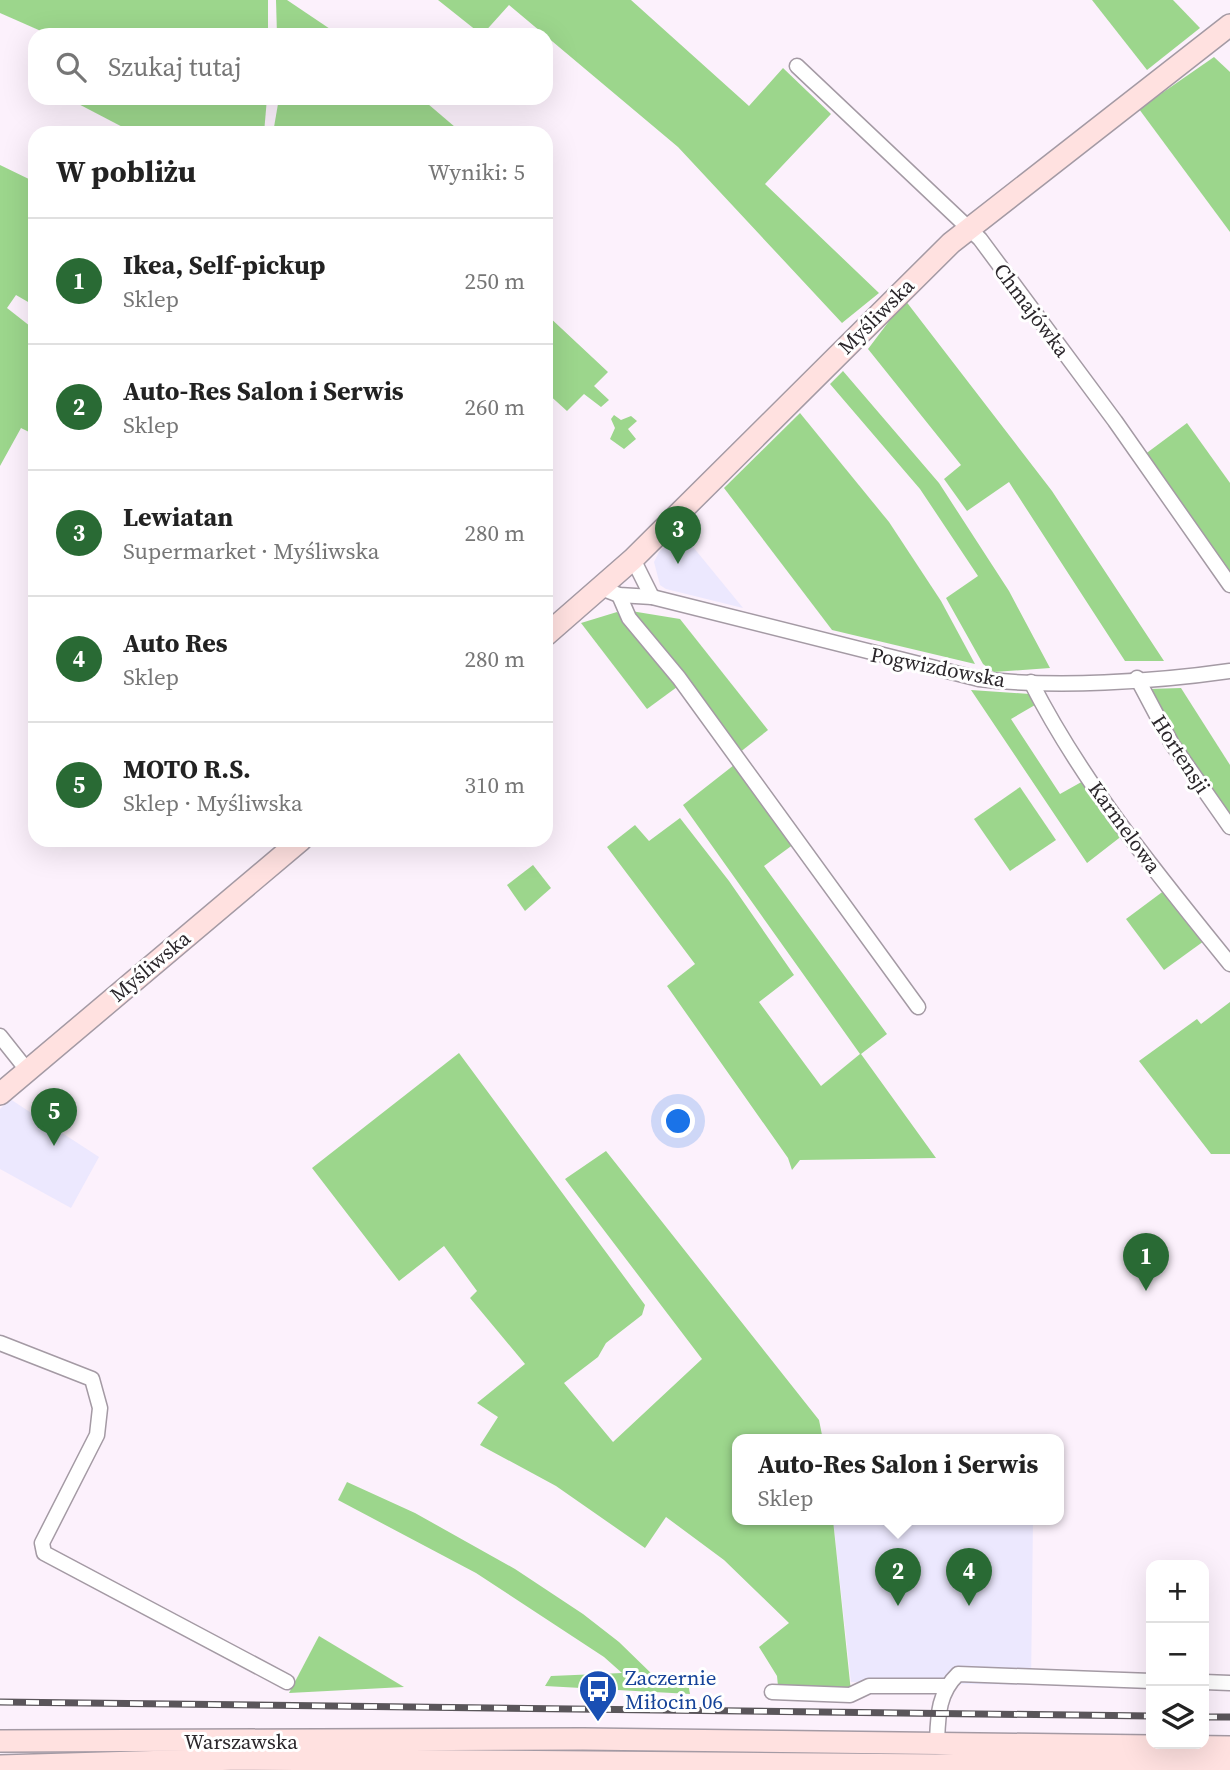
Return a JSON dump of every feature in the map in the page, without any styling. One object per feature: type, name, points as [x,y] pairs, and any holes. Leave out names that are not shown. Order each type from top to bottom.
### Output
[{"type":"main road","name":"Myśliwska","points":[[553,630],[610,591],[633,559],[967,228],[1230,25]]},
{"type":"main road","name":"Myśliwska","points":[[0,1094],[293,847]]},
{"type":"main road","name":"Warszawska","points":[[0,1741],[482,1742],[594,1739],[1230,1747]]},
{"type":"main road","name":"Warszawska","points":[[0,1766],[239,1759],[823,1767],[1084,1761],[1230,1765]]},
{"type":"street","name":"Chmajówka","points":[[797,66],[980,239],[1107,410],[1230,585]]},
{"type":"street","points":[[633,559],[653,597]]},
{"type":"street","points":[[610,591],[687,689],[918,1007]]},
{"type":"street","name":"Pogwizdowska","points":[[610,591],[653,597],[940,671],[988,680],[1031,682],[1230,671]]},
{"type":"street","name":"Hortensji","points":[[1137,678],[1172,744],[1230,827]]},
{"type":"street","name":"Karmelowa","points":[[1031,682],[1050,719],[1089,779],[1230,964]]},
{"type":"street","points":[[0,1036],[27,1070]]},
{"type":"street","points":[[0,1343],[92,1379],[100,1408],[97,1434],[42,1543],[44,1553],[287,1682]]},
{"type":"street","points":[[937,1742],[940,1704],[946,1686],[958,1674],[1146,1681]]},
{"type":"street","points":[[1209,1682],[1230,1683]]},
{"type":"street","points":[[772,1692],[850,1695],[869,1686],[946,1686]]},
{"type":"street","points":[[823,1767],[829,1742]]},
{"type":"shaded area","points":[[680,531],[743,608],[666,589],[660,585],[654,562],[659,552]]},
{"type":"shaded area","points":[[10,1099],[99,1157],[71,1208],[0,1169],[0,1109]]},
{"type":"shaded area","points":[[834,1525],[1033,1525],[1031,1685],[851,1682]]},
{"type":"green space","points":[[0,0],[268,0],[268,28],[34,28],[0,13]]},
{"type":"green space","points":[[276,0],[287,0],[329,28],[277,28]]},
{"type":"green space","points":[[438,0],[631,0],[749,106],[783,68],[831,114],[765,184],[879,293],[842,323],[678,147],[553,42],[553,28],[536,28],[509,5],[488,28],[473,28]]},
{"type":"green space","points":[[1092,0],[1173,0],[1200,28],[1147,70]]},
{"type":"green space","points":[[1214,57],[1230,72],[1230,232],[1139,109]]},
{"type":"green space","points":[[80,105],[266,105],[265,126],[121,126]]},
{"type":"green space","points":[[278,105],[429,105],[454,126],[274,126]]},
{"type":"green space","points":[[0,165],[28,179],[28,302],[16,295],[7,308],[28,324],[28,432],[21,428],[0,466]]},
{"type":"green space","points":[[905,300],[1052,491],[1164,661],[1125,661],[1009,482],[967,511],[944,479],[961,465],[868,349]]},
{"type":"green space","points":[[553,321],[608,372],[594,386],[609,400],[601,407],[584,394],[567,411],[553,398]]},
{"type":"green space","points":[[843,371],[939,483],[1009,591],[1050,668],[994,672],[983,664],[946,598],[978,576],[920,489],[830,384]]},
{"type":"green space","points":[[800,413],[889,522],[941,601],[975,664],[832,630],[724,488]]},
{"type":"green space","points":[[614,415],[621,420],[631,416],[637,421],[628,429],[636,439],[624,449],[610,439],[615,428],[611,419]]},
{"type":"green space","points":[[1187,423],[1230,483],[1230,579],[1144,455]]},
{"type":"green space","points":[[631,611],[680,619],[768,730],[739,753]]},
{"type":"green space","points":[[617,612],[677,687],[647,709],[581,623]]},
{"type":"green space","points":[[1181,688],[1230,765],[1230,815],[1192,765],[1148,689]]},
{"type":"green space","points":[[971,690],[1030,694],[1035,705],[1011,719],[1060,794],[1085,780],[1123,835],[1087,863]]},
{"type":"green space","points":[[734,765],[794,844],[764,866],[887,1034],[861,1054],[936,1158],[800,1160],[792,1170],[788,1158],[667,986],[695,964],[607,847],[635,825],[649,841],[680,818],[729,881],[794,975],[759,1002],[821,1086],[860,1054],[683,805]]},
{"type":"green space","points":[[1020,787],[1056,840],[1010,871],[974,819]]},
{"type":"green space","points":[[533,865],[551,888],[525,911],[507,885]]},
{"type":"green space","points":[[1165,890],[1204,941],[1164,970],[1126,919]]},
{"type":"green space","points":[[1230,1002],[1230,1154],[1211,1154],[1139,1061],[1197,1019],[1201,1024]]},
{"type":"green space","points":[[459,1053],[645,1305],[642,1315],[606,1343],[598,1357],[564,1383],[613,1442],[702,1359],[565,1179],[606,1151],[819,1420],[822,1434],[732,1434],[732,1525],[834,1525],[851,1692],[778,1686],[777,1676],[759,1647],[789,1623],[724,1560],[666,1517],[645,1548],[556,1486],[480,1445],[498,1417],[477,1403],[525,1364],[470,1298],[477,1291],[444,1246],[399,1281],[312,1168]]},
{"type":"green space","points":[[347,1482],[415,1513],[515,1569],[583,1614],[619,1642],[656,1678],[688,1683],[690,1694],[545,1686],[551,1676],[622,1673],[604,1657],[476,1573],[338,1500]]},
{"type":"green space","points":[[319,1636],[404,1687],[289,1693]]},
{"type":"railway","points":[[0,1702],[1146,1716]]},
{"type":"railway","points":[[1209,1717],[1230,1717]]},
{"type":"place","name":"Lewiatan","points":[[678,564]]},
{"type":"place","name":"MOTO R.S.","points":[[54,1146]]},
{"type":"place","name":"Ikea, Self-pickup","points":[[1146,1291]]},
{"type":"place","name":"Auto-Res Salon i Serwis","points":[[898,1606]]},
{"type":"place","name":"Auto Res","points":[[969,1606]]},
{"type":"place","name":"Zaczernie Miłocin 06","points":[[598,1723]]}]
